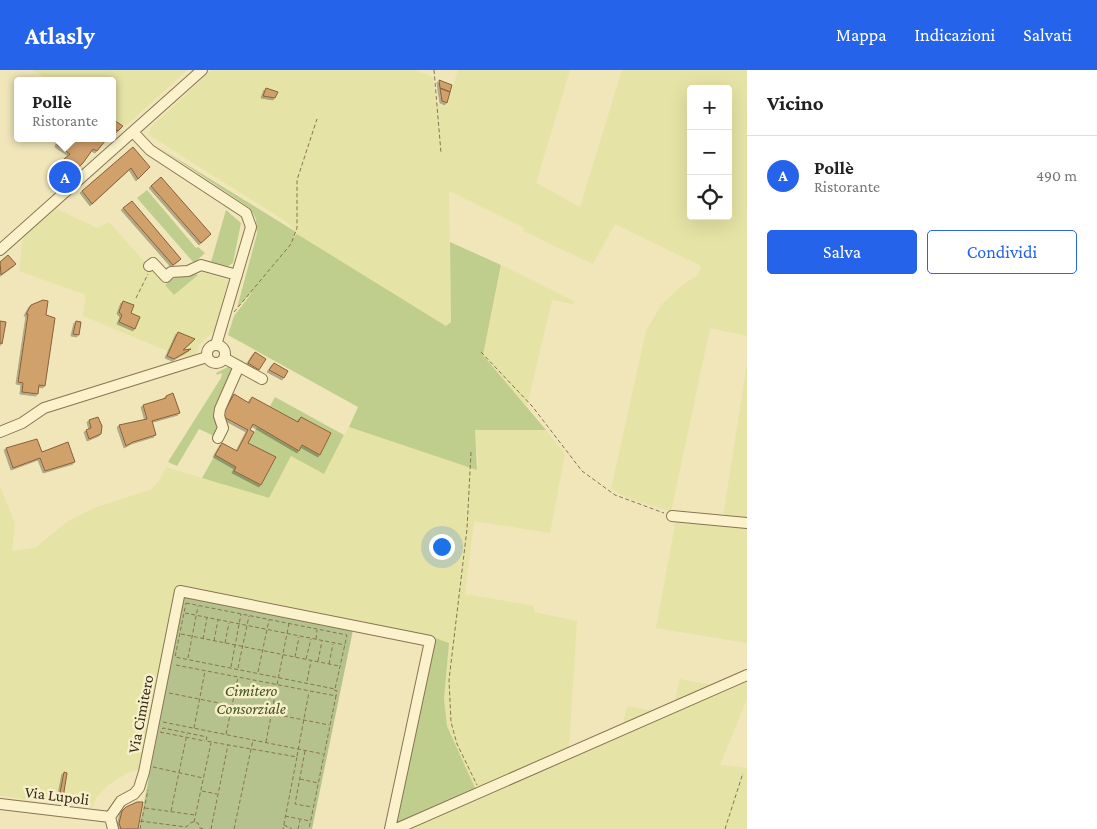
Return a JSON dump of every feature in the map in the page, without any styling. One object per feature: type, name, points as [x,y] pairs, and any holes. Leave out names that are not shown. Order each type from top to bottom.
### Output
[{"type":"street","points":[[0,250],[202,70]]},
{"type":"street","points":[[133,132],[150,150],[246,214],[250,227],[237,275],[216,345],[208,349],[207,357]]},
{"type":"street","points":[[149,266],[153,263],[166,277],[171,272],[188,271],[201,265],[237,275]]},
{"type":"street","points":[[207,357],[214,363],[220,362],[224,358],[224,349],[216,345]]},
{"type":"street","points":[[0,432],[22,424],[44,408],[207,357]]},
{"type":"street","points":[[224,358],[262,379]]},
{"type":"street","points":[[218,438],[224,428],[219,416],[220,409],[239,366]]},
{"type":"street","points":[[672,516],[747,523]]},
{"type":"street","name":"Via Cimitero","points":[[110,817],[121,801],[139,788],[180,591],[430,641],[390,829]]},
{"type":"street","points":[[396,829],[747,675]]},
{"type":"street","name":"Via Lupoli","points":[[0,804],[110,817]]},
{"type":"street","points":[[110,817],[113,829]]},
{"type":"path","points":[[434,70],[442,153]]},
{"type":"path","points":[[226,311],[236,312],[291,244],[297,228],[297,180],[317,119]]},
{"type":"path","points":[[136,298],[148,274],[149,266]]},
{"type":"path","points":[[481,352],[532,406],[582,471],[615,495],[672,516]]},
{"type":"path","points":[[471,452],[467,529],[449,680],[451,722],[457,744],[480,792]]},
{"type":"path","points":[[309,829],[347,635],[186,603],[175,657],[279,676],[335,689]]},
{"type":"path","points":[[188,659],[198,605]]},
{"type":"path","points":[[184,613],[344,645]]},
{"type":"path","points":[[231,667],[242,614]]},
{"type":"path","points":[[238,668],[249,615]]},
{"type":"path","points":[[203,639],[207,618]]},
{"type":"path","points":[[258,672],[269,619]]},
{"type":"path","points":[[214,641],[218,620]]},
{"type":"path","points":[[225,643],[229,622]]},
{"type":"path","points":[[266,742],[289,623]]},
{"type":"path","points":[[316,639],[318,629]]},
{"type":"path","points":[[180,634],[340,666]]},
{"type":"path","points":[[295,657],[299,636]]},
{"type":"path","points":[[306,659],[311,638]]},
{"type":"path","points":[[318,661],[322,641]]},
{"type":"path","points":[[329,664],[333,643]]},
{"type":"path","points":[[307,682],[312,660]]},
{"type":"path","points":[[174,664],[336,696]]},
{"type":"path","points":[[194,728],[205,670]]},
{"type":"path","points":[[226,734],[238,677]]},
{"type":"path","points":[[283,829],[310,691]]},
{"type":"path","points":[[168,693],[330,726]]},
{"type":"path","points":[[160,730],[162,722],[324,754]]},
{"type":"path","points":[[160,730],[163,728],[207,737],[206,741]]},
{"type":"path","points":[[160,730],[159,732],[186,738],[297,757]]},
{"type":"path","points":[[171,811],[187,733]]},
{"type":"path","points":[[234,829],[253,740]]},
{"type":"path","points":[[141,821],[186,827],[194,822],[211,742]]},
{"type":"path","points":[[211,829],[228,744]]},
{"type":"path","points":[[305,751],[295,804],[314,807]]},
{"type":"path","points":[[152,767],[204,778]]},
{"type":"path","points":[[725,829],[743,773]]},
{"type":"path","points":[[300,779],[318,783]]},
{"type":"path","points":[[140,829],[149,784]]},
{"type":"path","points":[[201,791],[218,794]]},
{"type":"path","points":[[144,808],[196,815]]},
{"type":"path","points":[[285,816],[311,821]]},
{"type":"path","points":[[298,829],[300,819]]},
{"type":"path","points":[[194,822],[204,829]]},
{"type":"path","points":[[283,825],[292,829]]},
{"type":"shaded area","points":[[33,70],[187,70],[126,126],[116,120],[116,77],[44,77]]},
{"type":"shaded area","points":[[212,70],[414,70],[433,77],[436,103],[447,106],[458,70],[570,70],[536,183],[580,207],[622,70],[747,70],[747,336],[710,328],[671,512],[625,497],[611,489],[646,331],[662,304],[682,285],[698,275],[701,266],[615,224],[593,264],[523,231],[524,228],[449,191],[451,322],[446,326],[297,234],[288,223],[149,135],[151,127]]},
{"type":"shaded area","points":[[55,208],[97,228],[109,222],[174,295],[202,272],[228,280],[214,331],[199,345],[196,354],[182,357],[83,316],[86,295],[19,271],[23,234]]},
{"type":"shaded area","points":[[502,265],[574,301],[573,304],[552,300],[527,406],[483,355]]},
{"type":"shaded area","points":[[747,364],[747,643],[656,628],[676,519],[722,523]]},
{"type":"shaded area","points":[[349,427],[477,470],[478,461],[474,430],[546,430],[565,454],[550,533],[474,521],[465,594],[534,606],[534,612],[577,621],[569,748],[622,728],[627,706],[659,712],[674,704],[680,679],[727,688],[747,679],[747,699],[720,765],[747,768],[747,829],[410,829],[411,820],[475,788],[447,726],[444,699],[449,643],[362,622],[178,585],[140,769],[127,773],[107,786],[96,798],[92,808],[0,796],[0,486],[15,524],[12,551],[35,548],[68,521],[97,507],[152,489],[159,481],[166,467],[269,498],[291,456],[324,473]]},
{"type":"green space","points":[[160,148],[296,232],[293,238],[297,234],[446,326],[451,322],[450,242],[501,265],[483,355],[546,430],[475,430],[477,470],[349,427],[358,407],[228,335],[234,316],[254,290],[237,308],[257,234],[256,219],[250,208]]},
{"type":"green space","points":[[147,190],[196,248],[198,247],[205,253],[194,263],[137,198]]},
{"type":"green space","points":[[226,210],[241,223],[233,263],[228,266],[211,262]]},
{"type":"green space","points":[[178,275],[198,275],[174,295],[165,285]]},
{"type":"green space","points":[[230,366],[234,370],[214,436],[199,429],[177,466],[168,462],[221,378],[222,373],[217,375],[216,373]]},
{"type":"green space","points":[[275,397],[344,435],[324,474],[291,456],[269,498],[202,478],[215,455],[236,467],[234,471],[261,485],[276,458],[248,443],[257,427],[299,450],[302,445],[320,454],[331,433],[301,417],[298,422],[270,406]]},
{"type":"green space","name":"Cimitero Consorziale","points":[[184,595],[353,630],[312,829],[139,829]]},
{"type":"green space","points":[[435,638],[449,643],[444,699],[447,726],[475,788],[474,792],[411,820],[410,829],[393,829]]},
{"type":"building","points":[[439,80],[452,85],[450,92],[440,88]]},
{"type":"building","points":[[266,88],[278,92],[275,98],[263,96]]},
{"type":"building","points":[[440,88],[450,92],[447,103],[442,101]]},
{"type":"building","points":[[116,122],[123,126],[118,131],[116,130]]},
{"type":"building","points":[[58,142],[104,142],[97,151],[93,149],[83,163],[61,184],[51,170],[70,154],[57,145]]},
{"type":"building","points":[[133,147],[150,167],[138,179],[131,168],[92,204],[82,191]]},
{"type":"building","points":[[161,177],[211,234],[201,243],[151,186]]},
{"type":"building","points":[[132,201],[181,259],[173,265],[123,208]]},
{"type":"building","points":[[8,255],[16,264],[1,275],[0,262]]},
{"type":"building","points":[[43,300],[48,301],[46,315],[55,318],[45,386],[39,385],[38,394],[22,392],[23,383],[18,382],[28,314],[26,314],[31,305]]},
{"type":"building","points":[[123,301],[134,305],[131,313],[140,317],[135,329],[119,322],[122,315],[119,312]]},
{"type":"building","points":[[0,321],[6,322],[2,344],[0,343]]},
{"type":"building","points":[[76,321],[81,322],[79,335],[73,334]]},
{"type":"building","points":[[178,332],[195,339],[183,350],[191,349],[174,359],[167,356]]},
{"type":"building","points":[[255,352],[266,359],[259,370],[248,363]]},
{"type":"building","points":[[274,363],[288,371],[284,378],[269,370]]},
{"type":"building","points":[[173,393],[180,413],[152,421],[156,435],[126,446],[119,425],[147,419],[143,405],[166,398],[166,396]]},
{"type":"building","points":[[234,394],[249,403],[252,397],[298,422],[301,417],[331,433],[320,455],[302,445],[299,451],[253,424],[250,430],[254,432],[248,443],[276,457],[261,485],[234,471],[236,467],[215,455],[222,443],[237,451],[248,430],[222,416]]},
{"type":"building","points":[[98,417],[102,426],[101,434],[89,439],[86,430],[91,428],[89,420]]},
{"type":"building","points":[[37,439],[42,452],[68,442],[75,462],[45,471],[40,458],[13,468],[6,448]]},
{"type":"building","points":[[64,772],[67,773],[63,798],[59,798]]},
{"type":"building","points":[[137,802],[143,802],[138,829],[121,829],[119,823],[122,811]]},
{"type":"place","name":"Pollè","points":[[65,177]]}]
